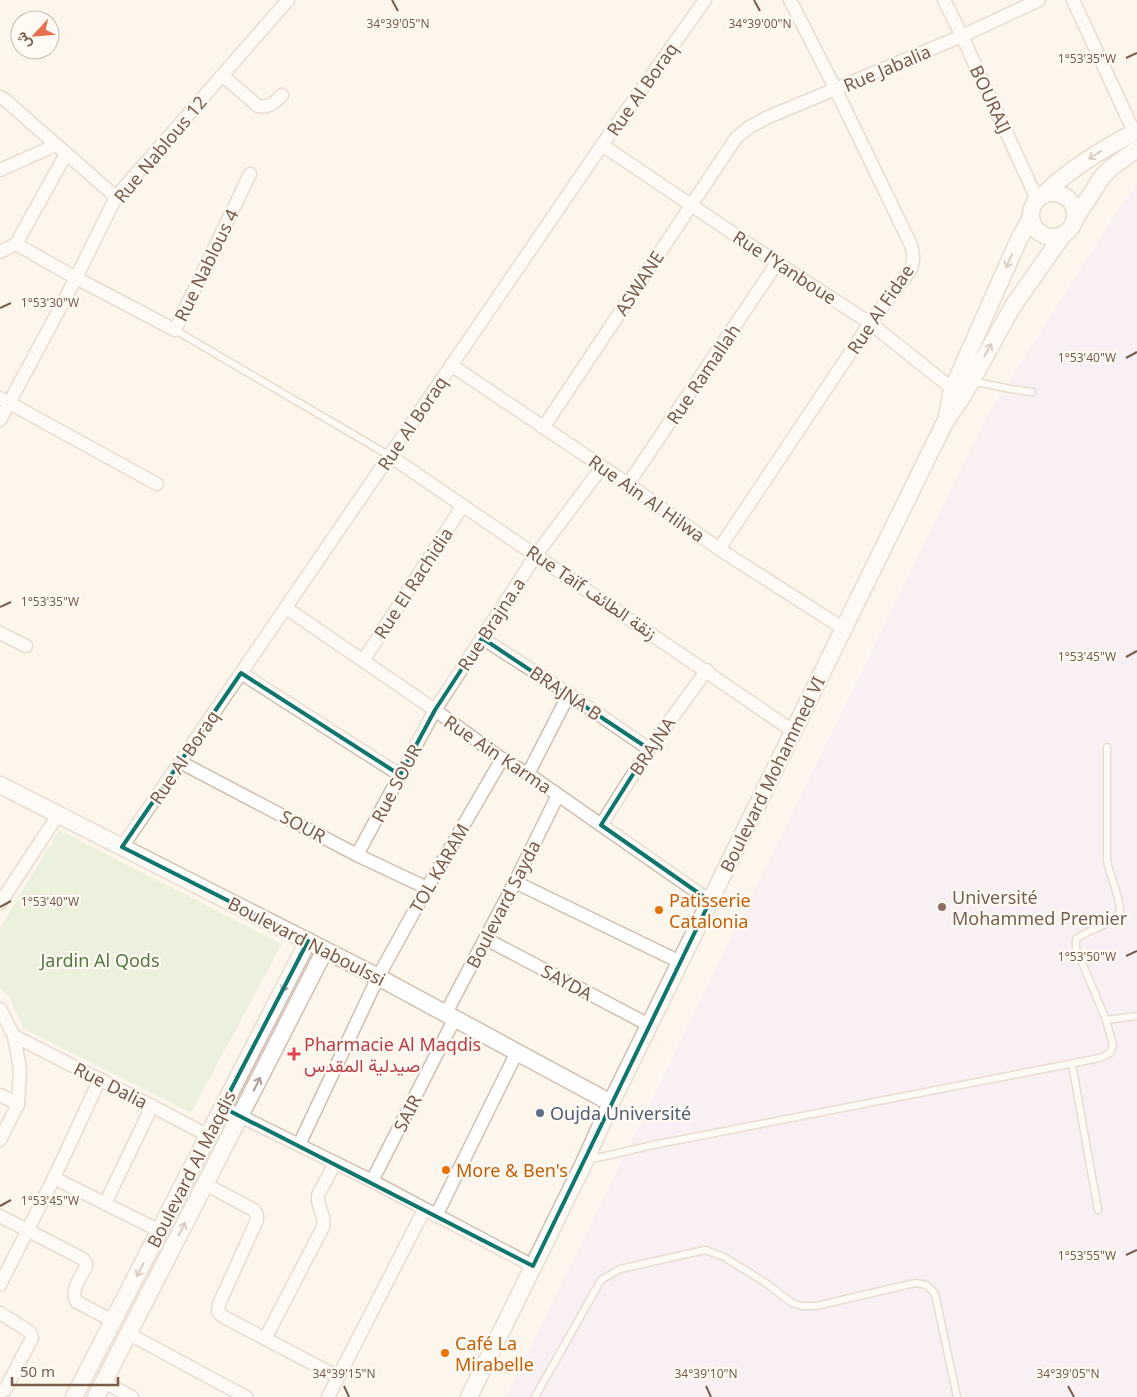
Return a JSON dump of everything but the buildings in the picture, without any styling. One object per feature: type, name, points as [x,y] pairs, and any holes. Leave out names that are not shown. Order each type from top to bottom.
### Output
[{"type":"street","name":"Rue Nablous 12","points":[[0,420],[5,400],[76,278],[116,197],[288,0]]},
{"type":"street","name":"Rue Al Boraq","points":[[122,847],[602,145],[705,0]]},
{"type":"street","name":"Rue Al Fidae","points":[[719,548],[870,323],[911,269],[914,253],[836,90],[790,0]]},
{"type":"street","name":"BOURAIJ","points":[[944,0],[1040,197]]},
{"type":"street","name":"Rue Jabalia","points":[[736,138],[748,128],[766,118],[962,36],[1040,0]]},
{"type":"street","points":[[1073,0],[1136,131],[1102,150],[1040,197],[1031,211],[1033,225],[1042,234],[1049,237],[1063,235],[1072,225],[1102,177],[1137,149]]},
{"type":"street","points":[[222,75],[258,106],[265,108],[270,106],[282,95]]},
{"type":"street","points":[[0,97],[116,197]]},
{"type":"street","name":"ASWANE","points":[[543,428],[736,138]]},
{"type":"street","points":[[0,170],[56,145]]},
{"type":"street","name":"Rue l’Yanboue","points":[[602,145],[870,323],[958,393]]},
{"type":"street","points":[[0,252],[16,244],[66,154]]},
{"type":"street","name":"Rue Nablous 4","points":[[16,244],[175,330],[250,174]]},
{"type":"street","points":[[1040,197],[1050,193],[1063,195],[1073,205],[1075,219]]},
{"type":"street","name":"Boulevard Mohammed VI","points":[[469,1397],[945,422],[1019,239],[1031,218]]},
{"type":"street","name":"Boulevard Mohammed VI","points":[[958,393],[971,381],[1013,306],[1063,235]]},
{"type":"street","name":"Rue Ramallah","points":[[628,484],[777,263]]},
{"type":"street","name":"Rue Ain Al Hilwa","points":[[451,365],[628,484],[719,548],[844,629]]},
{"type":"street","points":[[5,400],[157,484]]},
{"type":"street","name":"Rue Taïf زنقة الطائف","points":[[390,456],[793,730]]},
{"type":"street","name":"Rue Brajna.a","points":[[435,710],[536,555],[602,467]]},
{"type":"street","name":"Rue El Rachidia","points":[[363,661],[463,505]]},
{"type":"street","name":"Rue Ain Karma","points":[[286,608],[710,901]]},
{"type":"street","points":[[0,633],[26,646]]},
{"type":"street","name":"BRAJNA B","points":[[482,638],[569,694],[648,749]]},
{"type":"street","name":"BRAJNA","points":[[602,825],[648,749],[707,670]]},
{"type":"street","points":[[241,673],[400,775]]},
{"type":"street","points":[[528,774],[569,694]]},
{"type":"street","name":"Rue SOUR","points":[[357,855],[435,710]]},
{"type":"street","name":"TOL KARAM","points":[[298,1145],[378,977],[502,759]]},
{"type":"street","name":"SOUR","points":[[180,762],[357,855],[427,888]]},
{"type":"street","name":"Boulevard Naboulssi","points":[[0,785],[378,977],[611,1103]]},
{"type":"street","name":"Boulevard Sayda","points":[[451,1015],[486,939],[558,795]]},
{"type":"street","points":[[1,897],[58,814]]},
{"type":"street","points":[[515,882],[680,962]]},
{"type":"street","name":"SAYDA","points":[[486,939],[649,1025]]},
{"type":"street","name":"Boulevard Al Maqdis","points":[[74,1397],[308,941]]},
{"type":"street","name":"Boulevard Al Maqdis","points":[[96,1397],[325,950]]},
{"type":"street","points":[[0,1009],[14,1036],[20,1061],[18,1104],[0,1140]]},
{"type":"street","name":"SAIR","points":[[372,1181],[451,1015]]},
{"type":"street","name":"Rue Dalia","points":[[14,1036],[207,1135]]},
{"type":"street","points":[[436,1216],[518,1052]]},
{"type":"street","points":[[0,1285],[54,1178],[100,1080]]},
{"type":"street","points":[[0,1095],[18,1104]]},
{"type":"street","points":[[105,1204],[152,1106]]},
{"type":"street","points":[[222,1107],[372,1181],[533,1266]]},
{"type":"street","points":[[265,1339],[323,1226],[325,1219],[317,1200],[335,1163]]},
{"type":"street","points":[[54,1178],[160,1231]]},
{"type":"street","points":[[205,1184],[254,1210],[257,1215],[257,1220],[218,1304],[218,1311],[222,1316],[338,1377]]},
{"type":"street","points":[[328,1397],[424,1210]]},
{"type":"street","points":[[0,1216],[83,1259],[86,1262],[86,1267],[74,1292],[74,1298],[77,1302],[113,1321]]},
{"type":"street","points":[[0,1313],[32,1335],[5,1390],[1,1392]]},
{"type":"street","points":[[129,1334],[246,1397]]},
{"type":"street","points":[[104,1382],[132,1397]]},
{"type":"lane","points":[[175,330],[390,456]]},
{"type":"lane","points":[[971,381],[1011,390],[1032,392]]},
{"type":"lane","points":[[585,1161],[653,1145],[1072,1064],[1103,1057],[1110,1052],[1113,1045],[1106,1020],[1076,948],[1076,939],[1116,918],[1120,913],[1120,905],[1107,860],[1107,747]]},
{"type":"lane","points":[[1106,1020],[1137,1016]]},
{"type":"lane","points":[[1072,1064],[1098,1210]]},
{"type":"lane","points":[[535,1397],[600,1280],[620,1268],[705,1250],[724,1257],[792,1302],[802,1306],[816,1306],[915,1283],[927,1285],[935,1294],[958,1397]]},
{"type":"highlighted area","points":[[482,638],[649,749],[601,825],[710,901],[533,1266],[222,1107],[308,941],[122,847],[241,673],[400,775],[435,710]]},
{"type":"shaded area","name":"Université Mohammed Premier","points":[[1137,185],[1137,1397],[506,1397],[986,418],[1119,208]]},
{"type":"green space","name":"Jardin Al Qods","points":[[59,830],[282,944],[191,1113],[24,1029],[8,995],[0,988],[0,928]]},
{"type":"place","name":"Université Mohammed Premier","points":[[942,907]]},
{"type":"place","name":"Patisserie Catalonia","points":[[659,910]]},
{"type":"place","name":"Pharmacie Al Maqdis صيدلية المقدس","points":[[294,1054]]},
{"type":"place","name":"Oujda Université","points":[[540,1113]]},
{"type":"place","name":"More & Ben's","points":[[446,1170]]},
{"type":"place","name":"Café La Mirabelle","points":[[445,1353]]}]
